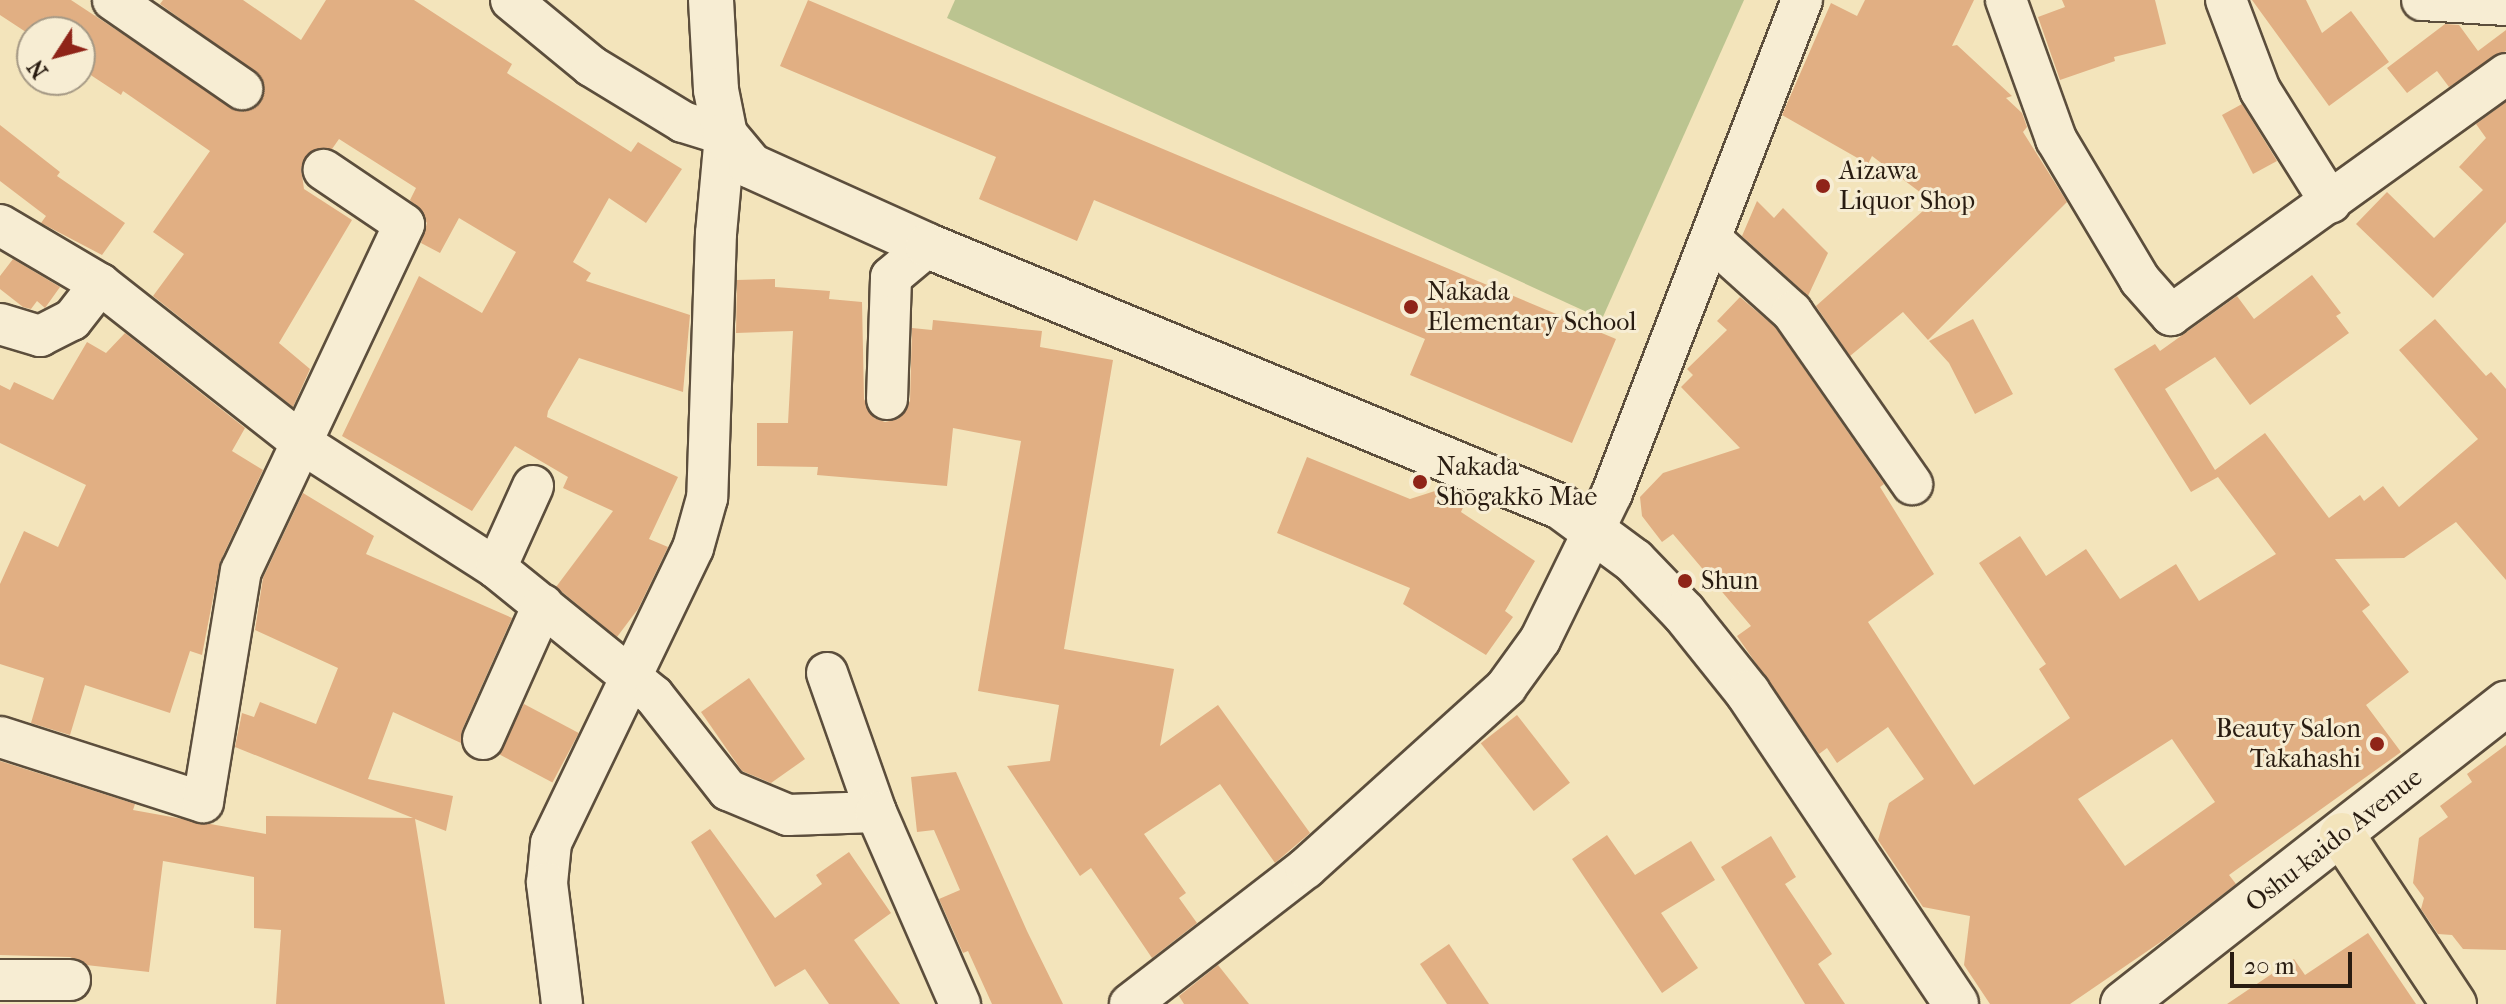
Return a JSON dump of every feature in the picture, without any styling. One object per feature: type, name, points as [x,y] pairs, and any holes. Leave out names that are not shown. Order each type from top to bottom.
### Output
[{"type":"main road","points":[[2342,835],[2454,1004]]},
{"type":"street","points":[[113,0],[242,89]]},
{"type":"street","points":[[511,0],[591,66],[683,122],[725,135],[751,166],[928,246],[1561,507],[1634,561],[1684,613],[1748,693],[1956,1004]]},
{"type":"street","points":[[562,1004],[547,883],[551,843],[693,548],[707,498],[716,233],[725,135],[716,90],[711,0]]},
{"type":"street","points":[[1130,1004],[1306,868],[1506,687],[1540,640],[1595,531],[1712,240],[1802,0]]},
{"type":"street","points":[[2006,0],[2056,139],[2140,280],[2171,315],[2331,203],[2506,74]]},
{"type":"street","points":[[2226,0],[2260,90],[2331,203]]},
{"type":"street","points":[[2422,0],[2506,5]]},
{"type":"street","points":[[0,737],[203,802],[241,571],[404,224],[324,170]]},
{"type":"street","points":[[0,225],[100,284],[303,444],[496,568],[654,696],[728,790],[788,815],[876,812]]},
{"type":"street","points":[[1712,240],[1792,312],[1912,484]]},
{"type":"street","points":[[887,399],[891,277],[928,246]]},
{"type":"street","points":[[0,324],[40,336],[72,320],[100,284]]},
{"type":"street","points":[[496,568],[533,486]]},
{"type":"street","points":[[483,739],[543,605]]},
{"type":"street","points":[[827,673],[876,812],[960,1004]]},
{"type":"street","name":"Oshu-kaido Avenue","points":[[2123,1004],[2506,704]]},
{"type":"street","points":[[0,980],[70,980]]},
{"type":"green space","points":[[955,0],[1744,0],[1602,319],[947,18]]},
{"type":"building","points":[[0,0],[71,0],[95,16],[16,16],[16,26],[0,15]]},
{"type":"building","points":[[163,0],[243,0],[301,40],[326,0],[414,0],[512,64],[507,73],[631,152],[638,142],[682,169],[646,223],[609,198],[573,262],[591,273],[586,281],[690,315],[683,392],[579,358],[547,417],[678,477],[649,539],[668,547],[638,609],[617,637],[556,587],[613,511],[563,488],[568,477],[515,446],[472,511],[342,436],[419,276],[482,313],[516,252],[459,218],[440,253],[421,243],[427,223],[410,200],[416,188],[339,139],[332,149],[313,150],[301,168],[304,189],[352,220],[279,343],[310,369],[293,407],[153,296],[184,254],[153,232],[210,151],[123,91],[121,95],[96,79],[96,16],[241,112],[261,101],[262,78],[160,4]]},
{"type":"building","points":[[808,0],[1616,339],[1572,443],[1410,375],[1425,339],[1094,200],[1077,241],[979,199],[996,157],[780,66]]},
{"type":"building","points":[[1865,0],[1974,0],[1952,46],[1957,45],[2012,96],[2006,98],[2022,113],[2027,127],[2023,132],[2067,202],[1928,340],[1903,312],[1850,356],[1816,306],[1933,202],[1872,156],[1868,164],[1782,115],[1831,3],[1857,16]]},
{"type":"building","points":[[2062,0],[2155,0],[2166,44],[2114,57],[2115,61],[2060,80],[2038,17],[2065,7]]},
{"type":"building","points":[[2252,0],[2306,0],[2322,33],[2351,11],[2389,62],[2329,106]]},
{"type":"building","points":[[2445,24],[2459,25],[2478,51],[2506,30],[2506,51],[2449,87],[2437,71],[2407,93],[2387,68]]},
{"type":"building","points":[[2506,102],[2506,222],[2433,298],[2356,224],[2387,192],[2434,238],[2483,190],[2459,167],[2486,138],[2476,124]]},
{"type":"building","points":[[2242,104],[2277,161],[2253,174],[2222,115]]},
{"type":"building","points":[[0,125],[60,172],[57,176],[125,223],[102,255],[41,223],[46,216],[0,181]]},
{"type":"building","points":[[1757,201],[1774,218],[1783,208],[1828,253],[1808,296],[1742,236]]},
{"type":"building","points":[[13,259],[60,287],[45,308],[37,301],[31,309],[23,307],[0,289],[0,276]]},
{"type":"building","points":[[2312,275],[2341,313],[2336,316],[2349,333],[2250,405],[2215,357],[2165,389],[2215,470],[2265,433],[2329,518],[2360,495],[2364,501],[2383,486],[2399,507],[2478,439],[2399,350],[2435,319],[2486,376],[2491,372],[2506,389],[2506,580],[2456,522],[2404,558],[2335,559],[2370,605],[2362,611],[2409,672],[2366,705],[2401,752],[2229,875],[2236,884],[2165,939],[2070,1004],[1990,1004],[1964,965],[1970,916],[1923,907],[1878,840],[1889,803],[1924,779],[1888,727],[1837,763],[1827,748],[1819,754],[1737,636],[1751,626],[1673,534],[1662,542],[1642,516],[1640,497],[1663,473],[1740,448],[1681,387],[1693,375],[1687,369],[1727,330],[1717,321],[1740,297],[1775,327],[1884,484],[1880,487],[1934,574],[1868,622],[1974,785],[2070,718],[2039,669],[2046,664],[1979,563],[2020,536],[2046,576],[2086,549],[2120,599],[2176,564],[2199,601],[2276,554],[2218,477],[2191,492],[2114,369],[2155,344],[2160,351],[2237,296],[2254,319]],"holes":[[[2172,739],[2215,802],[2125,866],[2078,799]]]},
{"type":"building","points":[[775,279],[775,287],[830,291],[829,299],[862,302],[864,399],[874,418],[885,422],[898,419],[910,401],[912,328],[932,330],[933,320],[1042,331],[1040,347],[1113,360],[1064,649],[1174,669],[1160,746],[1218,705],[1310,833],[1275,863],[1220,784],[1144,834],[1186,893],[1179,898],[1197,923],[1152,958],[1091,868],[1080,876],[1007,766],[1050,761],[1059,705],[978,691],[1021,441],[953,428],[947,486],[817,475],[818,467],[757,466],[757,423],[788,423],[793,331],[736,333],[737,280]]},
{"type":"building","points":[[1973,319],[2013,394],[1975,414],[1949,363],[1929,341]]},
{"type":"building","points":[[125,333],[245,428],[232,451],[263,470],[220,562],[202,655],[190,651],[170,713],[85,685],[70,735],[31,723],[44,678],[0,664],[0,584],[24,531],[58,547],[86,485],[0,443],[0,385],[10,390],[14,382],[53,400],[87,342],[106,353]]},
{"type":"building","points":[[1307,457],[1410,499],[1435,491],[1466,501],[1461,512],[1535,561],[1505,611],[1513,617],[1486,655],[1403,604],[1410,588],[1277,533]]},
{"type":"building","points":[[303,493],[374,536],[366,554],[512,618],[462,730],[461,743],[393,712],[368,779],[453,796],[446,831],[415,819],[445,1004],[276,1004],[281,930],[254,928],[254,877],[163,861],[149,972],[86,965],[70,957],[0,955],[0,761],[135,804],[133,810],[266,834],[266,816],[413,818],[235,747],[242,713],[254,717],[260,702],[316,724],[338,668],[255,630],[263,578]]},
{"type":"building","points":[[749,678],[805,759],[771,783],[742,771],[701,712]]},
{"type":"building","points":[[524,704],[579,733],[552,783],[498,753]]},
{"type":"building","points":[[1517,715],[1570,783],[1534,811],[1481,743]]},
{"type":"building","points":[[2506,745],[2506,950],[2463,949],[2452,935],[2438,934],[2421,909],[2424,898],[2413,883],[2419,838],[2448,817],[2440,806],[2472,782],[2467,774]]},
{"type":"building","points":[[956,772],[1063,1004],[992,1004],[968,951],[963,953],[939,899],[960,890],[934,830],[917,832],[911,777]]},
{"type":"building","points":[[710,829],[775,918],[822,884],[816,875],[849,852],[891,913],[854,940],[900,1004],[829,1004],[805,969],[775,987],[691,842]]},
{"type":"building","points":[[1607,835],[1635,875],[1691,841],[1715,880],[1661,913],[1698,968],[1662,993],[1572,859]]},
{"type":"building","points":[[1771,836],[1796,877],[1785,884],[1832,954],[1818,964],[1845,1004],[1805,1004],[1721,867]]},
{"type":"building","points":[[2368,933],[2416,1004],[2227,1004],[2294,959],[2305,975]]},
{"type":"building","points":[[1449,944],[1489,1004],[1447,1004],[1420,964]]},
{"type":"building","points":[[1218,965],[1249,1004],[1184,1004],[1179,996]]},
{"type":"place","name":"Aizawa Liquor Shop","points":[[1823,186]]},
{"type":"place","name":"Nakada Elementary School","points":[[1411,307]]},
{"type":"place","name":"Nakada Shōgakkō Mae","points":[[1420,482]]},
{"type":"place","name":"Shun","points":[[1685,581]]},
{"type":"place","name":"Beauty Salon Takahashi","points":[[2377,744]]}]
